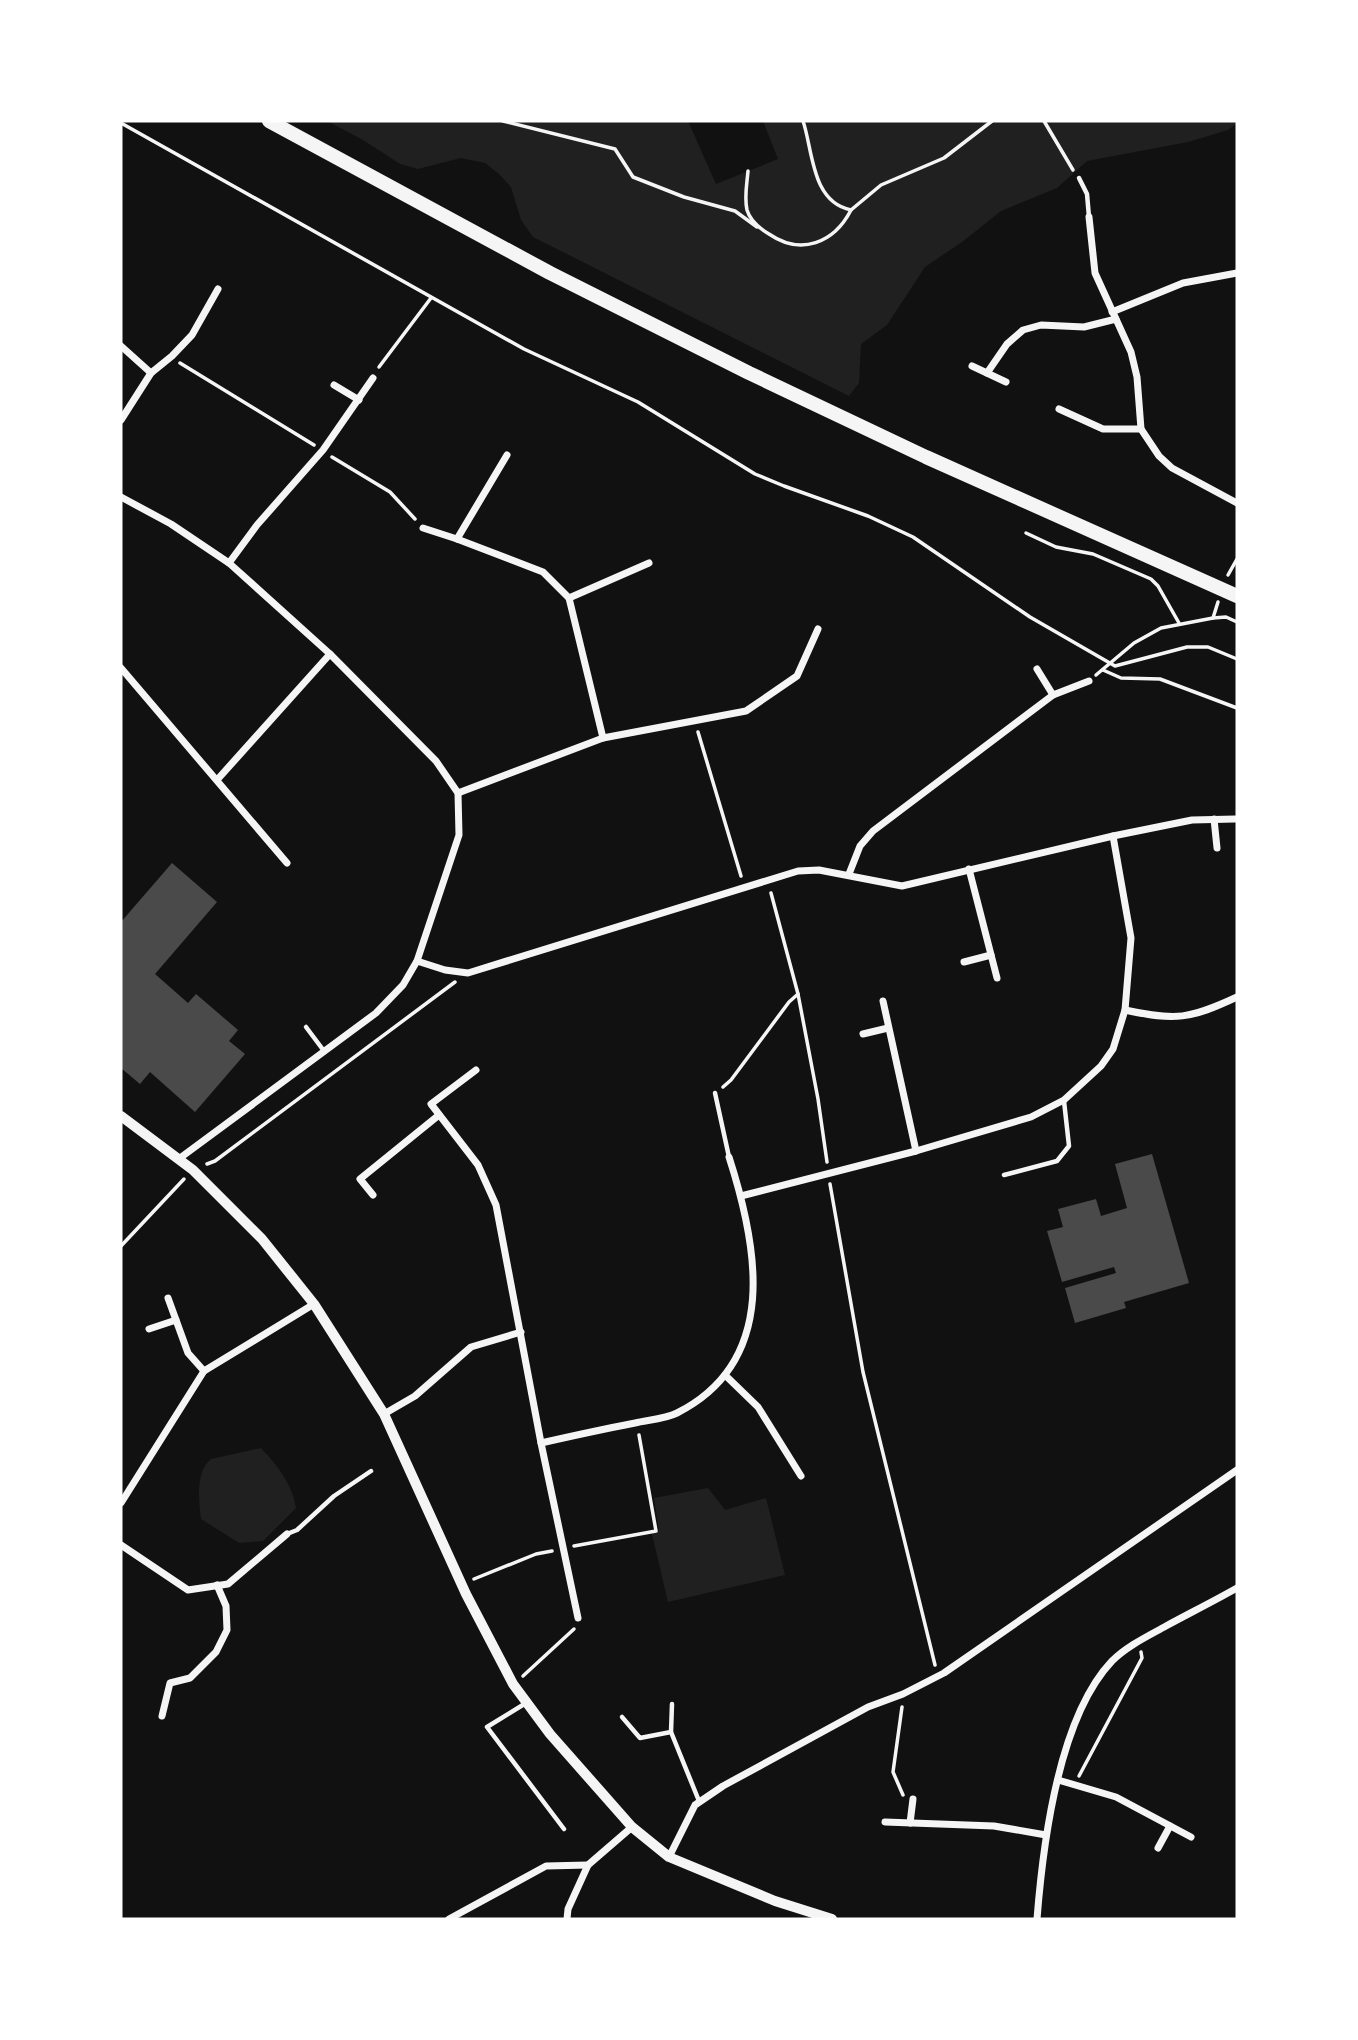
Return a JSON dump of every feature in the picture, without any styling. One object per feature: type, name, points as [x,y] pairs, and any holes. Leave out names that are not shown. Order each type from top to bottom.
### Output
[{"type":"main road","points":[[269,121],[538,267],[680,340],[926,457],[1237,596]]},
{"type":"street","points":[[1089,217],[1095,273],[1131,352],[1137,377],[1141,429],[1159,456],[1172,468],[1237,503]]},
{"type":"street","points":[[987,373],[1007,344],[1023,330],[1041,325],[1084,327],[1114,316],[1183,283],[1237,273]]},
{"type":"street","points":[[121,420],[151,373],[192,335],[218,289]]},
{"type":"street","points":[[121,346],[151,373]]},
{"type":"street","points":[[972,366],[1006,383]]},
{"type":"street","points":[[229,563],[257,525],[323,450],[373,378]]},
{"type":"street","points":[[334,385],[359,400]]},
{"type":"street","points":[[1059,410],[1104,429],[1141,429]]},
{"type":"street","points":[[457,538],[508,455]]},
{"type":"street","points":[[121,498],[171,524],[229,563],[330,654],[436,761],[458,793],[459,835],[417,961],[403,985],[376,1013],[180,1158]]},
{"type":"street","points":[[423,528],[457,538],[543,572],[569,598],[603,738]]},
{"type":"street","points":[[569,598],[649,563]]},
{"type":"street","points":[[458,793],[603,738],[746,711],[797,676],[818,629]]},
{"type":"street","points":[[216,780],[330,654]]},
{"type":"street","points":[[121,668],[287,863]]},
{"type":"street","points":[[1037,669],[1053,695]]},
{"type":"street","points":[[849,874],[860,846],[873,831],[1053,695],[1089,681]]},
{"type":"street","points":[[1214,819],[1217,848]]},
{"type":"street","points":[[417,961],[445,970],[468,973],[799,871],[819,870],[849,874],[902,886],[1192,820],[1236,819]]},
{"type":"street","points":[[741,1196],[1001,1128],[1031,1117],[1064,1100],[1101,1066],[1113,1049],[1125,1010],[1131,938],[1114,836]]},
{"type":"street","points":[[969,869],[997,978]]},
{"type":"street","points":[[964,962],[991,955]]},
{"type":"street","points":[[1125,1010],[1165,1018],[1206,1011],[1237,997]]},
{"type":"street","points":[[883,1001],[916,1151]]},
{"type":"street","points":[[863,1034],[888,1028]]},
{"type":"street","points":[[476,1070],[431,1104],[478,1165],[496,1205],[541,1444],[578,1619]]},
{"type":"street","points":[[373,1195],[360,1179],[439,1115]]},
{"type":"street","points":[[121,1116],[180,1158],[262,1239],[314,1304],[384,1414],[461,1585],[513,1684],[550,1734],[632,1827],[669,1857],[775,1901],[831,1919]]},
{"type":"street","points":[[541,1444],[674,1414],[701,1398],[725,1375],[740,1351],[750,1322],[755,1284],[741,1196],[729,1157]]},
{"type":"street","points":[[168,1298],[188,1353],[204,1371]]},
{"type":"street","points":[[121,1503],[204,1371],[314,1304]]},
{"type":"street","points":[[149,1329],[176,1320]]},
{"type":"street","points":[[384,1414],[415,1396],[471,1347],[522,1332]]},
{"type":"street","points":[[725,1375],[758,1407],[801,1476]]},
{"type":"street","points":[[669,1857],[695,1805],[723,1786],[867,1707],[903,1694],[937,1677],[1237,1470]]},
{"type":"street","points":[[121,1545],[188,1590],[228,1584],[287,1534]]},
{"type":"street","points":[[162,1716],[170,1683],[190,1678],[216,1652],[227,1630],[226,1606],[217,1586]]},
{"type":"street","points":[[1037,1919],[1046,1835],[1058,1780],[1073,1727],[1088,1694],[1113,1660],[1139,1640],[1237,1588]]},
{"type":"street","points":[[1058,1780],[1116,1797],[1191,1837]]},
{"type":"street","points":[[910,1823],[913,1799]]},
{"type":"street","points":[[885,1822],[994,1826],[1046,1835]]},
{"type":"street","points":[[1158,1848],[1170,1826]]},
{"type":"street","points":[[567,1919],[568,1909],[588,1865],[632,1827]]},
{"type":"street","points":[[449,1919],[546,1866],[588,1865]]},
{"type":"lane","points":[[1079,178],[1087,194],[1089,217]]},
{"type":"lane","points":[[306,1027],[324,1051]]},
{"type":"lane","points":[[715,1093],[729,1157]]},
{"type":"lane","points":[[1003,1175],[1057,1161],[1069,1146],[1064,1100]]},
{"type":"lane","points":[[287,1534],[297,1530],[334,1496],[371,1471]]},
{"type":"lane","points":[[527,1702],[487,1727],[564,1829]]},
{"type":"lane","points":[[672,1704],[671,1732],[700,1802]]},
{"type":"lane","points":[[622,1717],[640,1738],[671,1732]]},
{"type":"path","points":[[503,121],[615,149],[633,177],[684,197],[735,211],[780,242],[800,246],[821,241],[843,226],[851,210],[881,185],[944,158],[992,121]]},
{"type":"path","points":[[803,121],[815,172],[823,188],[835,202],[851,210]]},
{"type":"path","points":[[1044,121],[1079,178]]},
{"type":"path","points":[[121,123],[524,349],[638,401],[755,474],[868,516],[913,537],[1030,617],[1115,666],[1187,647],[1208,647],[1237,659]]},
{"type":"path","points":[[748,171],[748,212],[757,227]]},
{"type":"path","points":[[373,378],[431,297]]},
{"type":"path","points":[[172,356],[186,368],[390,492],[423,528]]},
{"type":"path","points":[[1026,533],[1056,547],[1093,554],[1150,579],[1158,586],[1179,623]]},
{"type":"path","points":[[1213,618],[1232,565],[1237,559]]},
{"type":"path","points":[[1089,681],[1134,643],[1161,628],[1213,618],[1226,617],[1237,622]]},
{"type":"path","points":[[1103,670],[1121,678],[1160,679],[1237,708]]},
{"type":"path","points":[[695,721],[744,888]]},
{"type":"path","points":[[767,881],[798,994],[863,1372],[937,1677]]},
{"type":"path","points":[[121,1246],[192,1170],[215,1161],[468,973]]},
{"type":"path","points":[[715,1093],[731,1080],[789,1002],[798,994]]},
{"type":"path","points":[[461,1585],[536,1554],[656,1531],[636,1422]]},
{"type":"path","points":[[513,1684],[574,1628],[578,1619]]},
{"type":"path","points":[[1074,1784],[1142,1658],[1139,1640]]},
{"type":"path","points":[[903,1694],[893,1772],[904,1797],[913,1799]]},
{"type":"shaded area","points":[[327,121],[688,121],[716,184],[778,159],[763,121],[1237,123],[1228,130],[1188,142],[1087,161],[1057,188],[1001,211],[925,267],[887,325],[861,344],[859,383],[849,396],[533,237],[521,220],[511,187],[485,163],[461,158],[418,169],[400,164]]},
{"type":"shaded area","points":[[261,1448],[283,1476],[296,1508],[263,1541],[239,1543],[201,1519],[200,1479],[202,1471],[211,1459]]},
{"type":"shaded area","points":[[708,1488],[725,1510],[766,1498],[785,1575],[668,1602],[652,1534],[659,1531],[654,1498]]},
{"type":"building","points":[[172,863],[217,902],[155,974],[188,1003],[196,994],[238,1030],[229,1041],[245,1054],[195,1112],[150,1072],[140,1084],[121,1068],[121,922]]},
{"type":"building","points":[[1152,1154],[1189,1283],[1124,1302],[1126,1308],[1075,1323],[1065,1288],[1116,1273],[1114,1267],[1062,1282],[1047,1231],[1063,1227],[1058,1209],[1096,1199],[1101,1216],[1127,1208],[1115,1164]]}]
